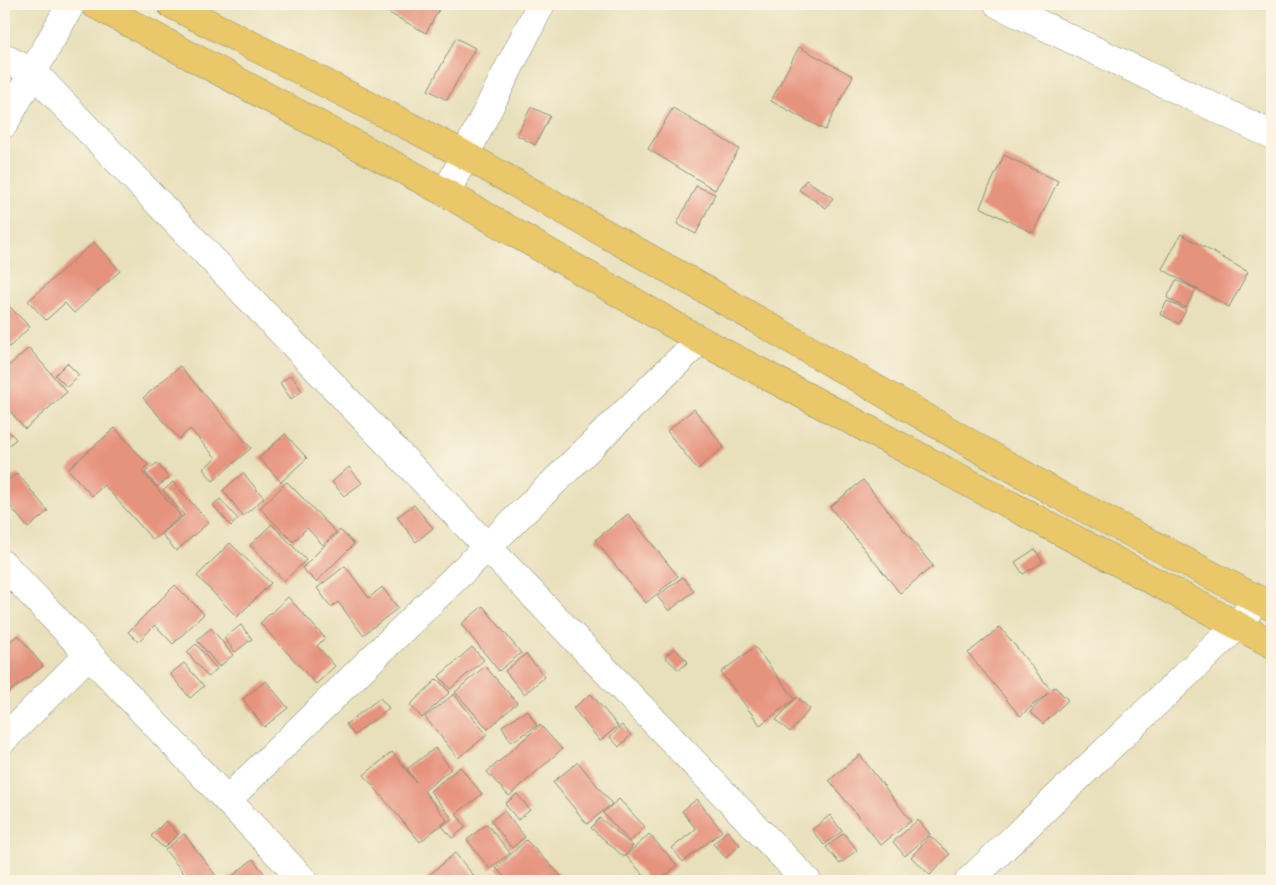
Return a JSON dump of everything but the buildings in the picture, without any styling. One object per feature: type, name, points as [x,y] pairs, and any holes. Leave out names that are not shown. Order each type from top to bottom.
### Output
[{"type":"main road","points":[[94,4],[446,194],[700,340],[1272,644]]},
{"type":"main road","points":[[172,4],[465,155],[706,290],[1059,495],[1265,603]]},
{"type":"street","points":[[4,124],[72,4]]},
{"type":"street","points":[[446,194],[541,4]]},
{"type":"street","points":[[998,4],[1272,135]]},
{"type":"street","points":[[4,58],[33,72],[807,881]]},
{"type":"street","points":[[227,800],[700,340]]},
{"type":"street","points":[[4,565],[304,881]]},
{"type":"street","points":[[969,881],[1237,626],[1265,603]]},
{"type":"street","points":[[4,739],[89,654]]}]
